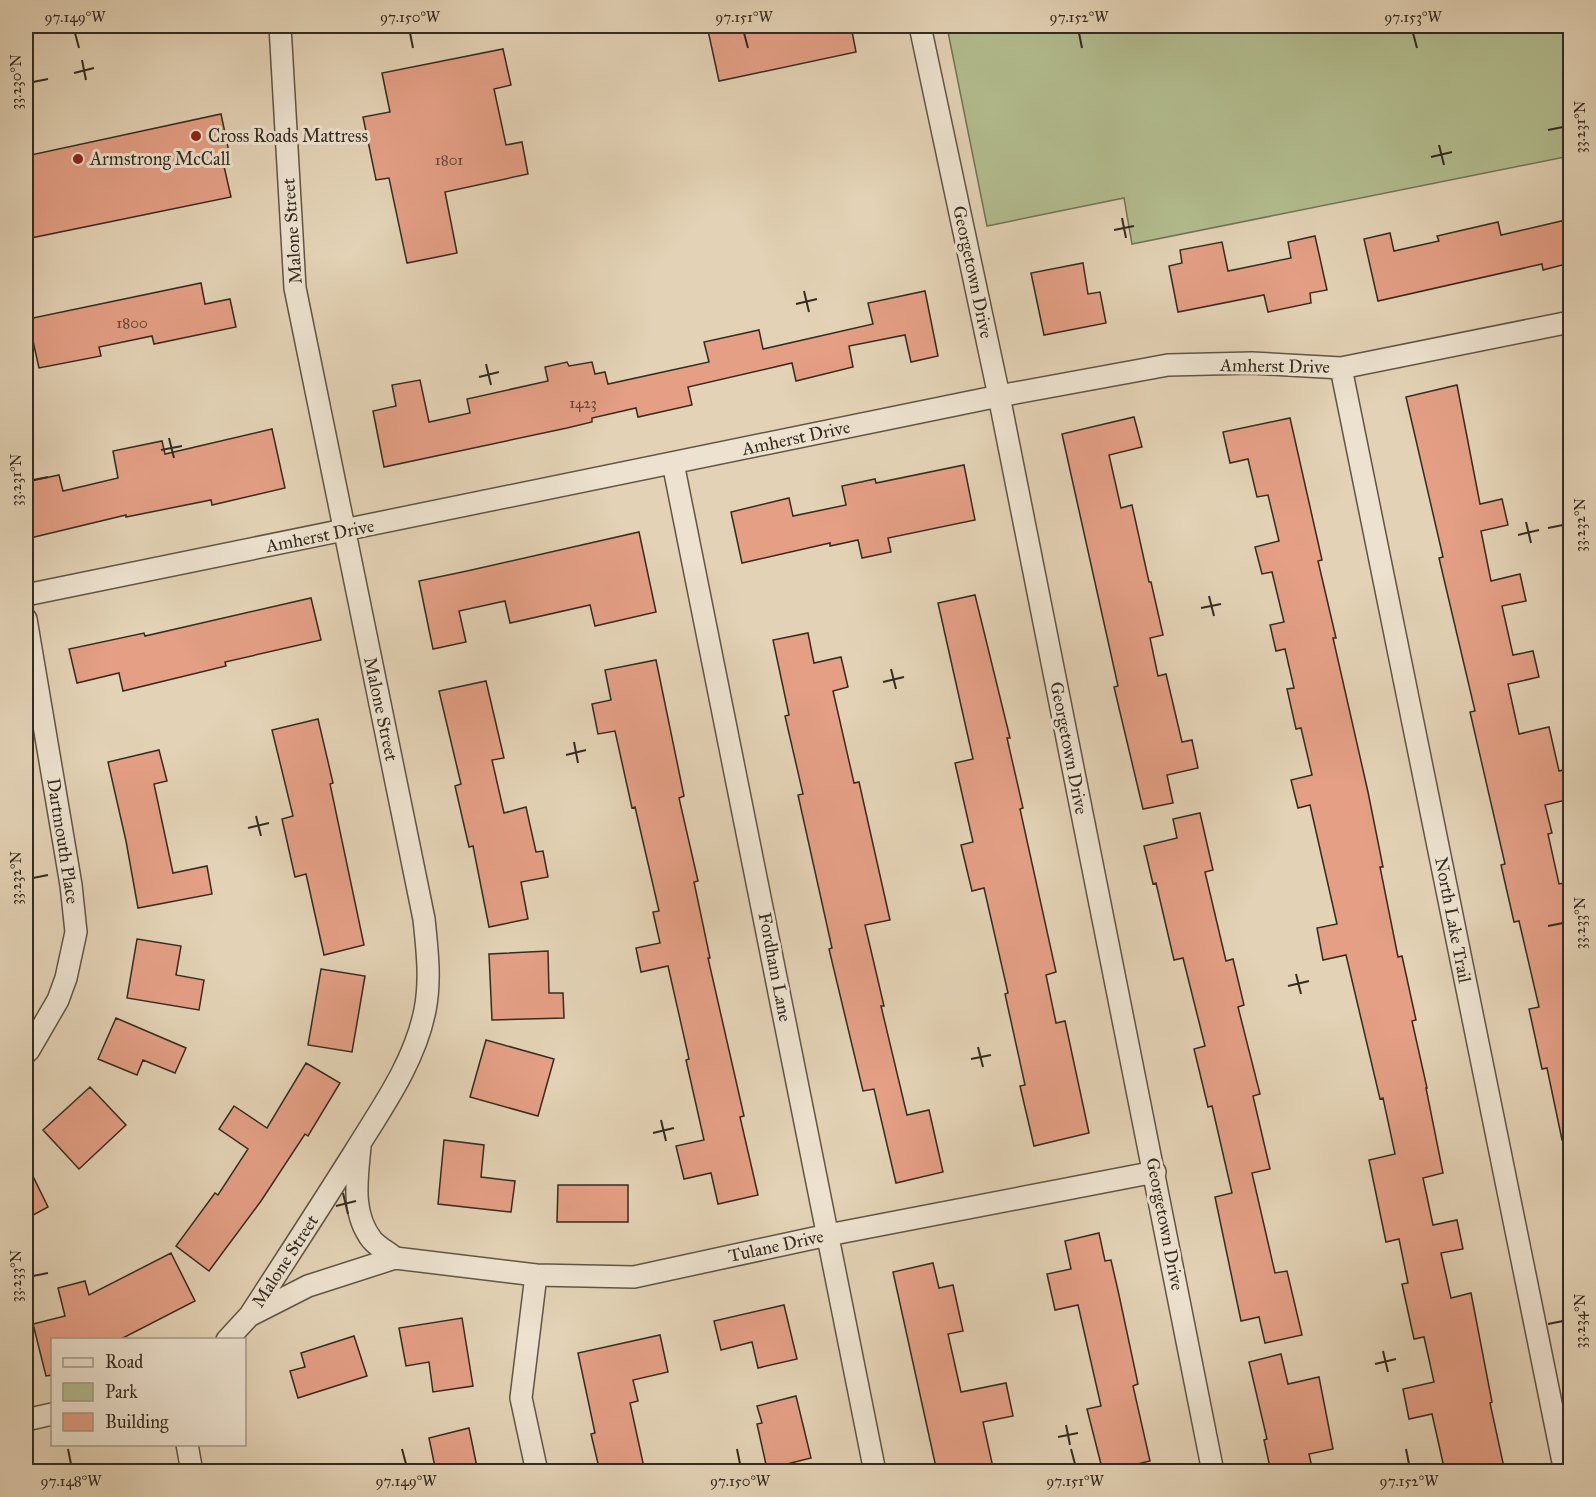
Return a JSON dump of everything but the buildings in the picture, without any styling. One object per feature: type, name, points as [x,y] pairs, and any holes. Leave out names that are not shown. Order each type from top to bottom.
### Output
[{"type":"street","name":"Malone Street","points":[[229,1338],[250,1315],[391,1094],[415,1040],[425,1010],[428,950],[424,919],[295,288],[280,26]]},
{"type":"street","name":"Georgetown Drive","points":[[921,26],[999,396],[1213,1472]]},
{"type":"street","name":"Amherst Drive","points":[[26,595],[999,396],[1168,366],[1252,363],[1341,368],[1570,322]]},
{"type":"street","name":"North Lake Trail","points":[[1341,368],[1565,1472]]},
{"type":"street","name":"Fordham Lane","points":[[673,464],[875,1472]]},
{"type":"street","name":"Dartmouth Place","points":[[26,619],[71,885],[76,932],[66,978],[58,1000],[26,1053]]},
{"type":"street","points":[[361,1141],[357,1181],[358,1214],[372,1240],[395,1258]]},
{"type":"street","name":"Tulane Drive","points":[[250,1315],[308,1286],[395,1258],[536,1275],[633,1276],[828,1235],[1155,1172]]},
{"type":"street","points":[[536,1275],[521,1398],[537,1472]]},
{"type":"street","points":[[26,1420],[51,1414]]},
{"type":"street","points":[[187,1446],[192,1472]]},
{"type":"green space","points":[[982,26],[1570,26],[1570,156],[1132,244],[1124,198],[987,226],[948,32]]},
{"type":"place","name":"Cross Roads Mattress","points":[[196,136]]},
{"type":"place","name":"Armstrong McCall","points":[[78,159]]}]
